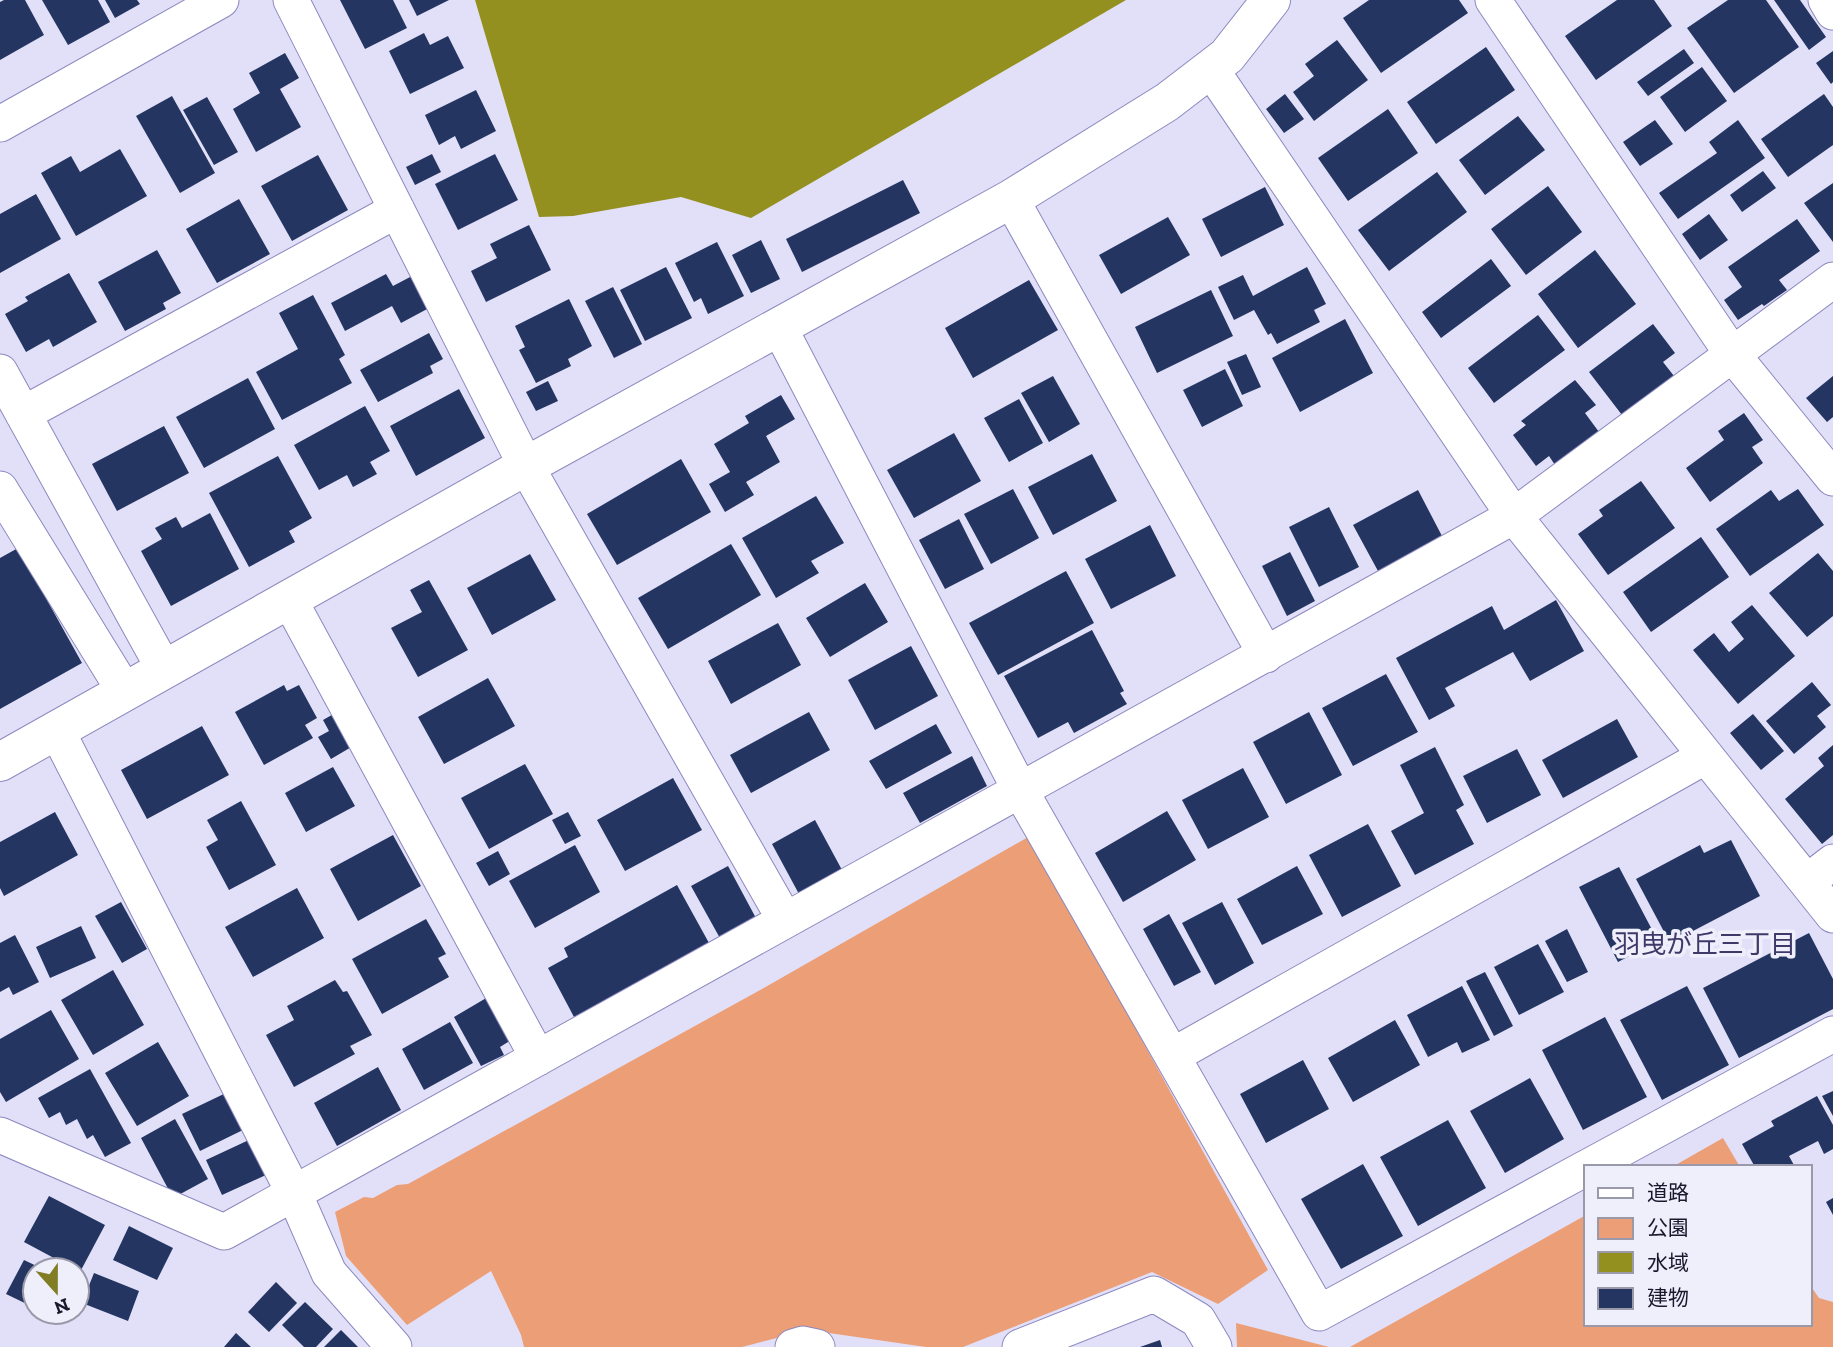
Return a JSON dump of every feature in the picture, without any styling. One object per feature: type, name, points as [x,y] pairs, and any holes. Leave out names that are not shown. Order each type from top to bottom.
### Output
[{"type":"street","points":[[0,124],[221,0]]},
{"type":"street","points":[[291,0],[526,466],[785,920]]},
{"type":"street","points":[[0,762],[526,466],[1012,199],[1167,102],[1227,55],[1271,0]]},
{"type":"street","points":[[1493,0],[1732,355],[1833,478]]},
{"type":"street","points":[[1826,0],[1833,12]]},
{"type":"street","points":[[1210,68],[1514,516],[1706,756],[1820,872],[1833,915]]},
{"type":"street","points":[[1012,199],[1266,655]]},
{"type":"street","points":[[23,414],[397,210]]},
{"type":"street","points":[[0,1135],[224,1232],[1514,516],[1833,280]]},
{"type":"street","points":[[779,327],[1020,790],[1319,1313],[1584,1169]]},
{"type":"street","points":[[0,372],[164,670]]},
{"type":"street","points":[[0,489],[125,692]]},
{"type":"street","points":[[289,599],[538,1058]]},
{"type":"street","points":[[57,729],[294,1193],[328,1273],[394,1347]]},
{"type":"street","points":[[1172,1056],[1706,756]]},
{"type":"street","points":[[1591,1165],[1833,1034]]},
{"type":"street","points":[[1020,1347],[1154,1294],[1198,1320],[1214,1347]]},
{"type":"street","points":[[793,1347],[803,1344],[817,1347]]},
{"type":"green space","points":[[1030,836],[1268,1270],[1218,1304],[1152,1272],[963,1347],[926,1347],[808,1330],[742,1347],[524,1347],[491,1271],[407,1325],[346,1256],[335,1212],[364,1197],[373,1198],[397,1185],[408,1184],[762,989]]},
{"type":"green space","points":[[1723,1138],[1739,1165],[1676,1165]]},
{"type":"green space","points":[[1584,1216],[1584,1326],[1812,1326],[1812,1288],[1819,1298],[1833,1302],[1833,1347],[1350,1347]]},
{"type":"green space","points":[[1236,1323],[1329,1347],[1237,1347]]},
{"type":"water","points":[[475,0],[1126,0],[751,218],[681,197],[573,216],[539,217]]},
{"type":"building","points":[[25,0],[44,35],[0,60],[0,2]]},
{"type":"building","points":[[42,0],[98,0],[110,22],[68,45]]},
{"type":"building","points":[[105,0],[137,0],[140,4],[115,18]]},
{"type":"building","points":[[340,0],[393,0],[407,28],[365,49]]},
{"type":"building","points":[[409,0],[449,0],[417,16]]},
{"type":"building","points":[[1369,0],[1459,0],[1468,13],[1381,73],[1343,18]]},
{"type":"building","points":[[1617,0],[1654,0],[1672,26],[1596,80],[1565,36]]},
{"type":"building","points":[[1728,0],[1766,0],[1799,47],[1734,93],[1687,28]]},
{"type":"building","points":[[1774,0],[1800,0],[1826,37],[1809,50]]},
{"type":"building","points":[[424,33],[430,45],[448,36],[464,68],[410,94],[389,51]]},
{"type":"building","points":[[1337,40],[1368,80],[1314,121],[1293,92],[1314,76],[1305,64]]},
{"type":"building","points":[[1486,47],[1515,90],[1436,144],[1407,102]]},
{"type":"building","points":[[1684,49],[1694,63],[1648,96],[1637,82]]},
{"type":"building","points":[[1833,51],[1833,82],[1831,84],[1816,63]]},
{"type":"building","points":[[285,53],[299,78],[280,89],[301,127],[256,152],[233,109],[260,93],[249,73]]},
{"type":"building","points":[[1702,67],[1727,101],[1685,132],[1660,97]]},
{"type":"building","points":[[476,90],[496,131],[461,149],[455,136],[439,145],[425,115]]},
{"type":"building","points":[[1285,94],[1304,119],[1284,133],[1266,109]]},
{"type":"building","points":[[1824,94],[1833,107],[1833,145],[1788,177],[1761,139]]},
{"type":"building","points":[[172,96],[215,173],[180,193],[136,116]]},
{"type":"building","points":[[207,97],[238,152],[214,165],[183,110]]},
{"type":"building","points":[[1388,109],[1418,153],[1348,201],[1318,158]]},
{"type":"building","points":[[1518,116],[1545,150],[1485,195],[1459,160]]},
{"type":"building","points":[[1655,120],[1673,144],[1640,166],[1623,142]]},
{"type":"building","points":[[1738,120],[1765,158],[1678,219],[1659,193],[1717,153],[1709,142]]},
{"type":"building","points":[[120,149],[147,196],[76,236],[41,173],[71,156],[80,172]]},
{"type":"building","points":[[432,154],[441,172],[415,185],[406,167]]},
{"type":"building","points":[[495,154],[518,200],[458,230],[435,184]]},
{"type":"building","points":[[318,155],[348,210],[292,241],[261,186]]},
{"type":"building","points":[[1763,171],[1776,188],[1742,212],[1730,195]]},
{"type":"building","points":[[1437,172],[1467,212],[1389,271],[1358,230]]},
{"type":"building","points":[[903,180],[920,213],[802,272],[786,239]]},
{"type":"building","points":[[1833,183],[1833,242],[1804,203]]},
{"type":"building","points":[[1548,186],[1582,232],[1526,275],[1491,229]]},
{"type":"building","points":[[1265,187],[1284,225],[1221,257],[1202,219]]},
{"type":"building","points":[[36,194],[61,239],[0,273],[0,214]]},
{"type":"building","points":[[239,199],[270,254],[217,283],[186,229]]},
{"type":"building","points":[[1709,214],[1728,240],[1700,260],[1682,234]]},
{"type":"building","points":[[1168,217],[1190,255],[1121,294],[1099,255]]},
{"type":"building","points":[[1797,219],[1820,251],[1779,280],[1787,290],[1738,320],[1724,300],[1742,287],[1728,267]]},
{"type":"building","points":[[529,225],[551,270],[486,302],[471,271],[497,258],[490,244]]},
{"type":"building","points":[[761,240],[780,279],[751,293],[732,255]]},
{"type":"building","points":[[717,242],[744,296],[708,314],[701,298],[694,302],[675,263]]},
{"type":"building","points":[[157,250],[181,293],[163,303],[166,309],[125,331],[98,282]]},
{"type":"building","points":[[1595,250],[1636,304],[1578,348],[1538,294]]},
{"type":"building","points":[[1491,259],[1511,286],[1441,338],[1422,312]]},
{"type":"building","points":[[666,267],[692,318],[645,341],[620,290]]},
{"type":"building","points":[[1307,267],[1326,304],[1314,310],[1320,322],[1277,344],[1271,333],[1268,335],[1254,310],[1234,320],[1218,287],[1243,275],[1253,296]]},
{"type":"building","points":[[69,273],[97,322],[53,347],[49,339],[26,352],[5,314],[28,301],[25,297]]},
{"type":"building","points":[[386,274],[393,286],[412,276],[429,308],[401,323],[392,306],[345,331],[331,303]]},
{"type":"building","points":[[1029,280],[1058,330],[973,378],[945,328]]},
{"type":"building","points":[[613,287],[642,344],[614,358],[585,301]]},
{"type":"building","points":[[1211,290],[1233,336],[1157,373],[1135,327]]},
{"type":"building","points":[[313,295],[345,355],[339,359],[352,383],[282,420],[256,372],[298,349],[279,313]]},
{"type":"building","points":[[569,299],[592,346],[568,359],[571,366],[536,383],[519,350],[525,347],[515,326]]},
{"type":"building","points":[[1538,315],[1565,350],[1494,403],[1468,368]]},
{"type":"building","points":[[1345,319],[1373,373],[1300,412],[1272,358]]},
{"type":"building","points":[[1653,324],[1675,353],[1663,362],[1674,376],[1622,415],[1589,372]]},
{"type":"building","points":[[429,333],[443,359],[430,366],[433,373],[378,402],[360,370]]},
{"type":"building","points":[[1246,354],[1261,387],[1242,395],[1227,362]]},
{"type":"building","points":[[1225,369],[1243,406],[1202,427],[1183,390]]},
{"type":"building","points":[[1053,376],[1080,424],[1049,442],[1021,393]]},
{"type":"building","points":[[1833,376],[1833,417],[1827,422],[1806,398]]},
{"type":"building","points":[[248,378],[275,429],[204,468],[176,417]]},
{"type":"building","points":[[1575,380],[1596,405],[1585,413],[1599,432],[1555,465],[1549,456],[1536,466],[1513,435],[1526,425],[1521,421]]},
{"type":"building","points":[[548,381],[558,401],[536,411],[526,392]]},
{"type":"building","points":[[459,389],[485,438],[416,476],[390,426]]},
{"type":"building","points":[[781,395],[795,419],[766,436],[780,462],[746,482],[754,495],[725,512],[709,484],[730,472],[714,444],[749,423],[745,416]]},
{"type":"building","points":[[1019,399],[1043,443],[1009,462],[984,418]]},
{"type":"building","points":[[365,406],[390,451],[370,462],[377,474],[353,487],[347,475],[319,490],[294,445]]},
{"type":"building","points":[[1744,413],[1763,440],[1752,447],[1763,463],[1710,502],[1686,468],[1724,440],[1718,431]]},
{"type":"building","points":[[164,426],[189,473],[117,511],[92,464]]},
{"type":"building","points":[[954,433],[981,481],[914,518],[887,470]]},
{"type":"building","points":[[1092,454],[1117,501],[1053,535],[1028,487]]},
{"type":"building","points":[[278,456],[312,518],[289,531],[295,542],[249,567],[209,493]]},
{"type":"building","points":[[681,459],[711,512],[617,565],[587,514]]},
{"type":"building","points":[[1641,481],[1675,528],[1608,575],[1578,534],[1603,516],[1599,510]]},
{"type":"building","points":[[1013,489],[1039,538],[991,564],[964,514]]},
{"type":"building","points":[[1798,489],[1824,525],[1750,576],[1716,529],[1771,490],[1779,501]]},
{"type":"building","points":[[1418,490],[1442,536],[1378,571],[1353,525]]},
{"type":"building","points":[[816,496],[844,543],[811,561],[819,573],[776,598],[742,538]]},
{"type":"building","points":[[1329,507],[1359,567],[1319,587],[1289,527]]},
{"type":"building","points":[[210,513],[239,569],[171,606],[141,551],[162,539],[155,528],[176,517],[182,528]]},
{"type":"building","points":[[959,519],[984,569],[945,589],[919,540]]},
{"type":"building","points":[[1150,525],[1176,576],[1111,609],[1085,559]]},
{"type":"building","points":[[1701,537],[1729,577],[1651,632],[1623,592]]},
{"type":"building","points":[[731,544],[761,595],[668,649],[638,598]]},
{"type":"building","points":[[18,548],[82,663],[0,709],[0,558]]},
{"type":"building","points":[[1290,552],[1315,601],[1287,616],[1262,566]]},
{"type":"building","points":[[1818,553],[1833,571],[1833,616],[1807,637],[1769,593]]},
{"type":"building","points":[[530,554],[556,600],[492,635],[467,588]]},
{"type":"building","points":[[1066,571],[1094,623],[998,675],[969,623]]},
{"type":"building","points":[[429,580],[468,650],[418,677],[391,628],[422,612],[410,590]]},
{"type":"building","points":[[865,583],[888,622],[830,657],[806,618]]},
{"type":"building","points":[[1556,600],[1584,651],[1530,681],[1513,652],[1445,688],[1455,706],[1429,720],[1396,658],[1492,606],[1504,630]]},
{"type":"building","points":[[1752,605],[1795,656],[1738,704],[1693,650],[1714,633],[1729,652],[1744,639],[1731,622]]},
{"type":"building","points":[[778,623],[801,665],[731,704],[708,661]]},
{"type":"building","points":[[1092,630],[1124,691],[1120,693],[1127,704],[1074,733],[1068,722],[1038,738],[1004,676]]},
{"type":"building","points":[[911,646],[938,696],[875,730],[848,680]]},
{"type":"building","points":[[1386,674],[1418,732],[1353,766],[1322,708]]},
{"type":"building","points":[[488,678],[515,726],[444,764],[418,717]]},
{"type":"building","points":[[1812,682],[1831,705],[1817,716],[1826,727],[1794,754],[1766,721]]},
{"type":"building","points":[[284,685],[287,691],[299,685],[317,718],[305,725],[313,738],[264,765],[235,712]]},
{"type":"building","points":[[337,712],[353,746],[331,759],[318,737],[329,731],[323,720]]},
{"type":"building","points":[[809,712],[830,750],[751,793],[730,755]]},
{"type":"building","points":[[1309,712],[1342,775],[1286,804],[1253,742]]},
{"type":"building","points":[[1753,714],[1784,751],[1761,770],[1730,733]]},
{"type":"building","points":[[1617,719],[1638,757],[1563,798],[1542,760]]},
{"type":"building","points":[[936,724],[952,753],[886,789],[869,761]]},
{"type":"building","points":[[202,726],[229,775],[147,819],[121,770]]},
{"type":"building","points":[[1833,745],[1833,835],[1822,844],[1785,799],[1824,766],[1818,758]]},
{"type":"building","points":[[1435,747],[1464,805],[1456,810],[1474,844],[1415,875],[1391,831],[1424,813],[1400,765]]},
{"type":"building","points":[[1517,749],[1541,795],[1487,823],[1463,776]]},
{"type":"building","points":[[972,756],[987,786],[920,823],[903,793]]},
{"type":"building","points":[[525,764],[553,814],[489,849],[461,798]]},
{"type":"building","points":[[333,767],[355,806],[306,832],[285,793]]},
{"type":"building","points":[[1243,768],[1269,817],[1208,849],[1182,800]]},
{"type":"building","points":[[673,778],[702,830],[625,871],[597,820]]},
{"type":"building","points":[[241,801],[276,865],[229,890],[206,847],[218,840],[207,820]]},
{"type":"building","points":[[1167,811],[1196,860],[1123,902],[1095,853]]},
{"type":"building","points":[[55,812],[78,855],[4,896],[0,888],[0,842]]},
{"type":"building","points":[[568,812],[581,836],[565,844],[552,820]]},
{"type":"building","points":[[815,820],[842,870],[799,894],[772,844]]},
{"type":"building","points":[[1368,824],[1401,886],[1342,917],[1309,855]]},
{"type":"building","points":[[393,835],[421,886],[358,921],[330,869]]},
{"type":"building","points":[[1731,840],[1760,896],[1670,943],[1636,879],[1700,845],[1704,853]]},
{"type":"building","points":[[575,845],[600,892],[535,928],[509,881]]},
{"type":"building","points":[[498,851],[510,874],[489,886],[476,863]]},
{"type":"building","points":[[728,866],[757,920],[721,940],[691,886]]},
{"type":"building","points":[[1297,866],[1323,914],[1262,945],[1237,899]]},
{"type":"building","points":[[1619,867],[1658,941],[1618,962],[1579,887]]},
{"type":"building","points":[[677,885],[709,943],[574,1017],[548,968],[568,957],[564,948]]},
{"type":"building","points":[[297,888],[324,938],[253,977],[225,927]]},
{"type":"building","points":[[121,902],[147,949],[122,963],[95,916]]},
{"type":"building","points":[[1222,902],[1254,963],[1215,985],[1182,923]]},
{"type":"building","points":[[1169,914],[1201,972],[1174,986],[1143,929]]},
{"type":"building","points":[[426,919],[446,954],[438,958],[449,977],[382,1014],[352,959]]},
{"type":"building","points":[[81,926],[96,958],[50,978],[36,947]]},
{"type":"building","points":[[1567,929],[1588,972],[1567,982],[1545,941]]},
{"type":"building","points":[[1809,933],[1833,979],[1833,1009],[1739,1058],[1703,988]]},
{"type":"building","points":[[15,935],[39,982],[13,995],[9,987],[0,992],[0,943]]},
{"type":"building","points":[[1538,944],[1564,992],[1519,1015],[1494,967]]},
{"type":"building","points":[[113,970],[144,1025],[93,1055],[61,1000]]},
{"type":"building","points":[[1485,972],[1513,1026],[1494,1036],[1466,981]]},
{"type":"building","points":[[335,980],[343,992],[347,991],[372,1035],[350,1046],[355,1054],[294,1087],[266,1035],[294,1020],[287,1006]]},
{"type":"building","points":[[1462,986],[1490,1040],[1462,1053],[1457,1042],[1428,1057],[1407,1015]]},
{"type":"building","points":[[1687,986],[1729,1065],[1662,1100],[1620,1020]]},
{"type":"building","points":[[493,994],[516,1037],[500,1047],[504,1055],[481,1066],[454,1017]]},
{"type":"building","points":[[51,1010],[79,1059],[6,1102],[0,1092],[0,1039]]},
{"type":"building","points":[[1605,1017],[1647,1097],[1583,1130],[1542,1050]]},
{"type":"building","points":[[1395,1020],[1420,1065],[1353,1102],[1328,1058]]},
{"type":"building","points":[[450,1022],[473,1063],[424,1090],[402,1049]]},
{"type":"building","points":[[158,1042],[189,1096],[137,1126],[105,1073]]},
{"type":"building","points":[[1303,1060],[1329,1109],[1266,1143],[1240,1094]]},
{"type":"building","points":[[378,1067],[401,1110],[337,1146],[314,1103]]},
{"type":"building","points":[[90,1069],[131,1143],[105,1157],[93,1135],[87,1139],[77,1119],[66,1125],[60,1112],[49,1118],[38,1098]]},
{"type":"building","points":[[1530,1078],[1564,1139],[1505,1173],[1470,1111]]},
{"type":"building","points":[[1833,1091],[1833,1116],[1822,1096]]},
{"type":"building","points":[[228,1092],[245,1129],[200,1151],[182,1114]]},
{"type":"building","points":[[1817,1096],[1833,1125],[1833,1149],[1824,1154],[1818,1141],[1789,1156],[1794,1165],[1754,1165],[1742,1144],[1774,1126],[1771,1121]]},
{"type":"building","points":[[175,1119],[208,1179],[173,1198],[141,1138]]},
{"type":"building","points":[[1448,1120],[1486,1188],[1418,1226],[1380,1157]]},
{"type":"building","points":[[251,1139],[268,1174],[222,1195],[206,1160]]},
{"type":"building","points":[[1363,1164],[1403,1236],[1341,1269],[1301,1199]]},
{"type":"building","points":[[49,1196],[105,1225],[89,1256],[50,1256],[24,1242]]},
{"type":"building","points":[[1833,1198],[1833,1215],[1826,1202]]},
{"type":"building","points":[[129,1226],[173,1248],[157,1280],[113,1260]]},
{"type":"building","points":[[21,1266],[21,1301],[6,1294]]},
{"type":"building","points":[[94,1273],[139,1291],[128,1321],[91,1307],[91,1280]]},
{"type":"building","points":[[276,1282],[297,1303],[269,1332],[248,1312]]},
{"type":"building","points":[[305,1302],[333,1329],[316,1347],[304,1347],[282,1325]]},
{"type":"building","points":[[341,1330],[358,1347],[324,1347]]},
{"type":"building","points":[[236,1333],[251,1347],[224,1347]]},
{"type":"building","points":[[1160,1340],[1162,1347],[1140,1347]]},
{"type":"district","name":"羽曳が丘三丁目","points":[[1705,944]]}]
